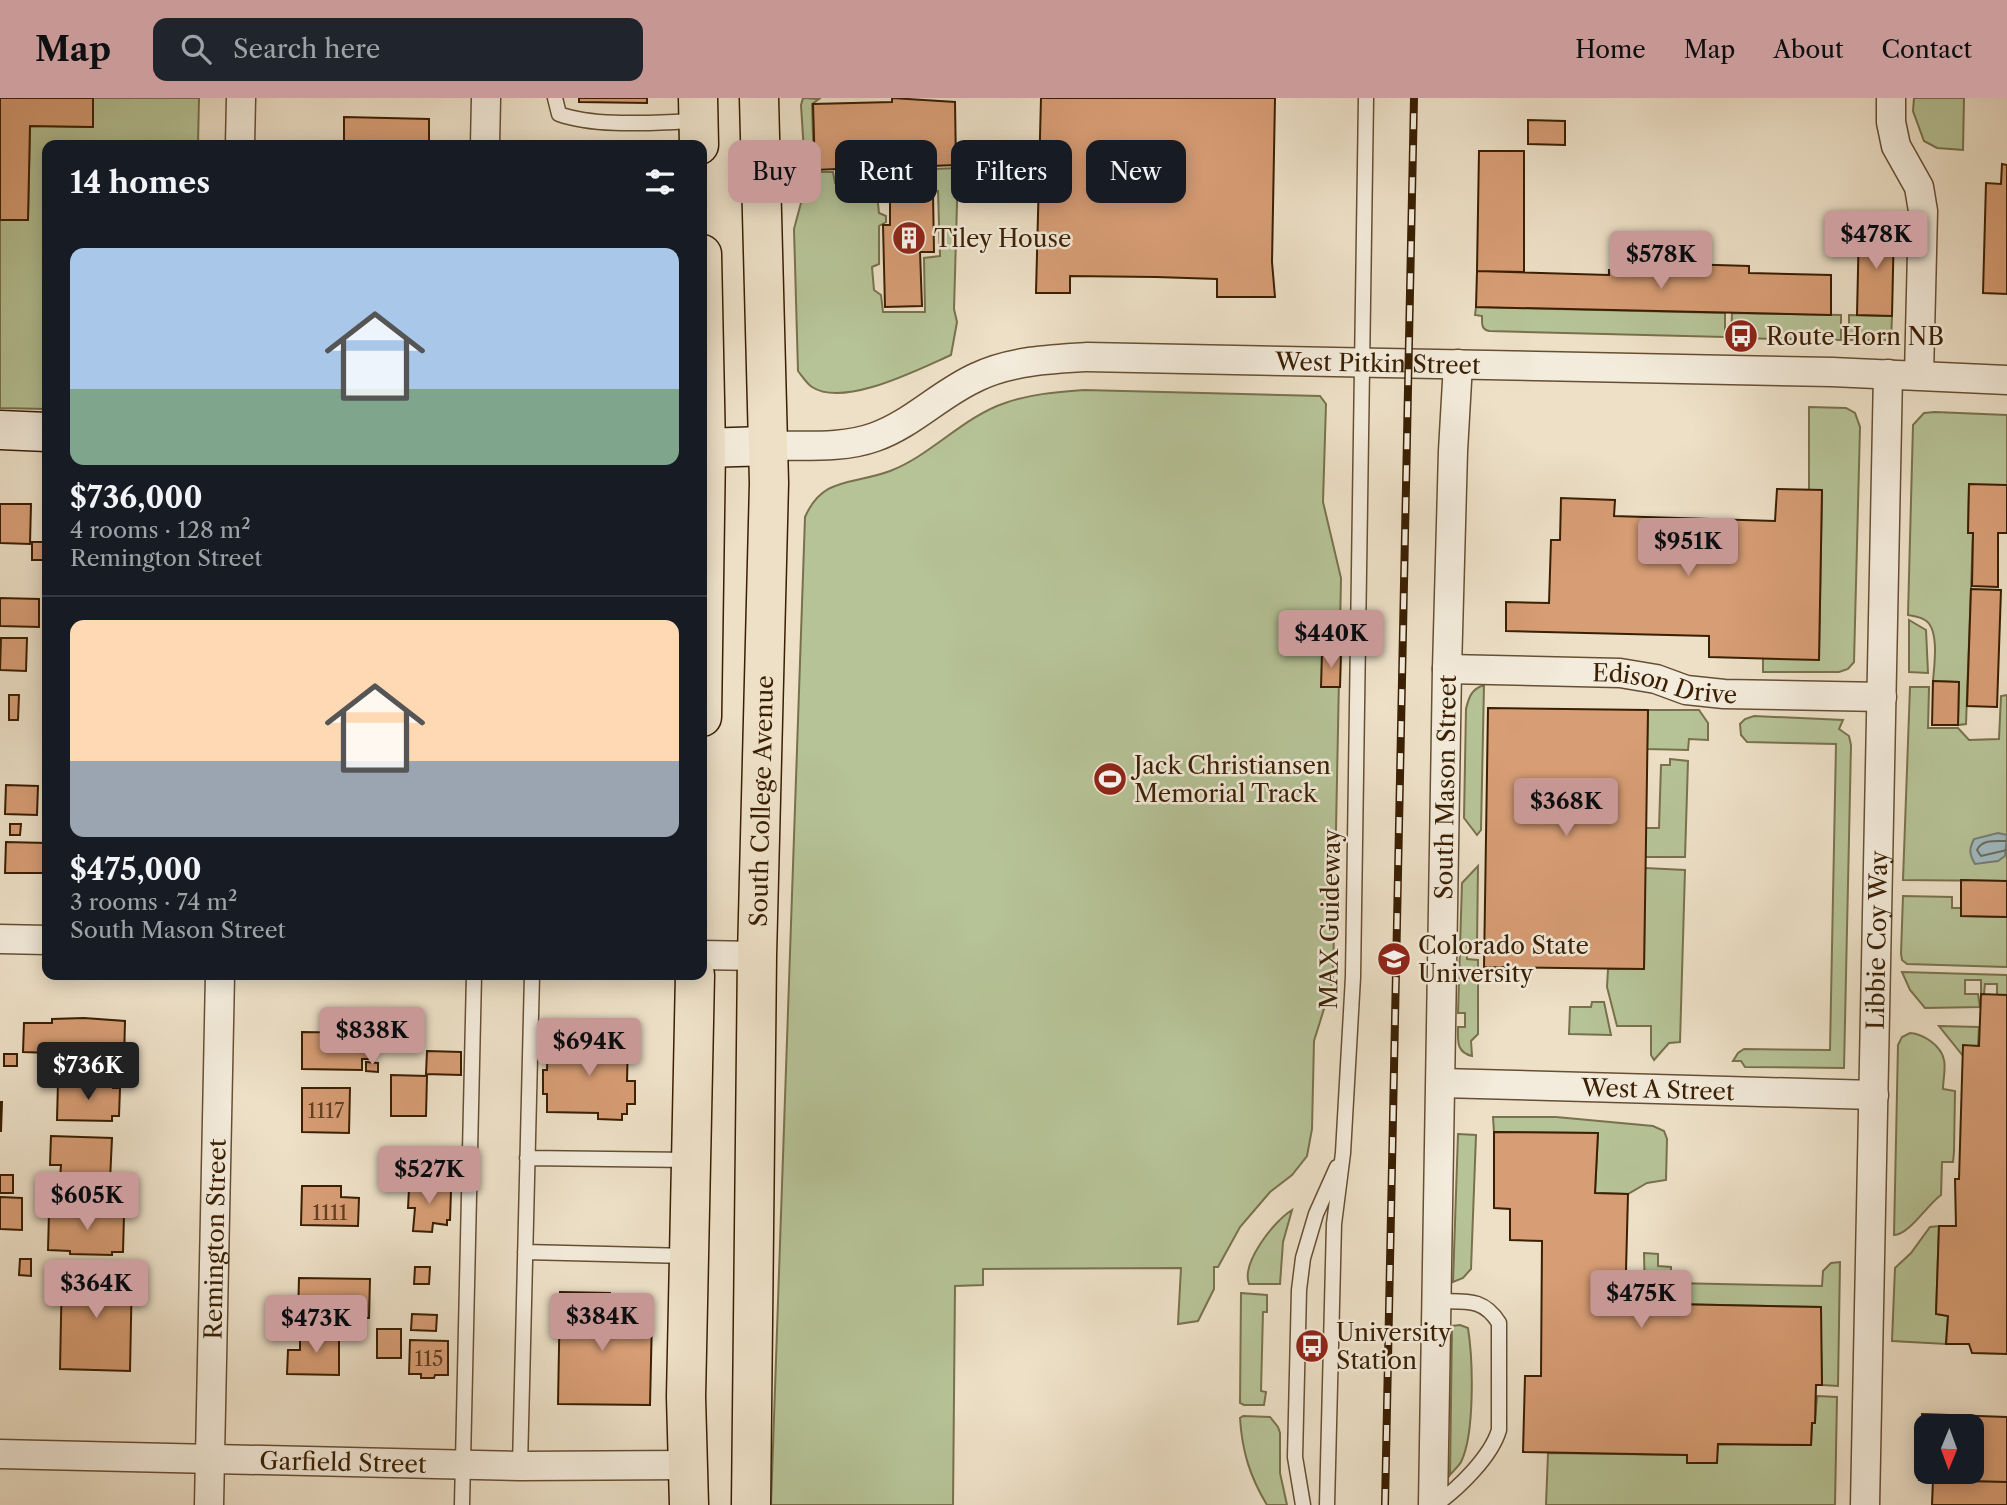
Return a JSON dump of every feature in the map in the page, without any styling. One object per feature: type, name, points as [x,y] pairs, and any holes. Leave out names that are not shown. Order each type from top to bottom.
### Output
[{"type":"highway","name":"South College Avenue","points":[[751,1505],[757,956],[768,446],[759,98]]},
{"type":"highway","points":[[689,1505],[689,1256],[695,980]]},
{"type":"street","points":[[240,140],[241,98]]},
{"type":"street","points":[[485,140],[486,98]]},
{"type":"street","points":[[1891,98],[1891,122],[1896,146],[1919,187],[1923,211],[1919,375]]},
{"type":"street","name":"West Pitkin Street","points":[[768,446],[843,444],[875,437],[978,376],[1014,365],[1048,359],[1087,357],[1458,364],[1888,374],[2007,380]]},
{"type":"street","name":"South Mason Street","points":[[1434,1505],[1447,668],[1458,364]]},
{"type":"street","name":"Libbie Coy Way","points":[[1865,1505],[1888,374]]},
{"type":"street","points":[[0,430],[42,432]]},
{"type":"street","points":[[707,449],[768,446]]},
{"type":"street","name":"Edison Drive","points":[[1447,668],[1620,673],[1656,679],[1686,690],[1724,694],[1882,697]]},
{"type":"street","points":[[0,939],[42,940]]},
{"type":"street","points":[[707,955],[757,956]]},
{"type":"street","name":"Remington Street","points":[[209,1505],[220,980]]},
{"type":"street","name":"West A Street","points":[[1441,1083],[1874,1095]]},
{"type":"street","name":"Garfield Street","points":[[0,1454],[520,1466],[687,1465]]},
{"type":"lane","points":[[555,98],[559,114],[572,118],[630,123],[698,121]]},
{"type":"lane","name":"MAX Guideway","points":[[1327,1505],[1334,1224],[1343,1153],[1353,976],[1366,98]]},
{"type":"lane","points":[[462,1505],[474,980]]},
{"type":"lane","points":[[520,1466],[532,980]]},
{"type":"lane","name":"MAX Guideway","points":[[1303,1505],[1295,1457],[1299,1290],[1303,1258],[1316,1214],[1343,1153]]},
{"type":"lane","points":[[527,1158],[691,1160]]},
{"type":"lane","points":[[526,1252],[689,1256]]},
{"type":"lane","points":[[1434,1505],[1449,1495],[1473,1469],[1495,1443],[1499,1430],[1499,1323],[1490,1310],[1475,1302],[1437,1301]]},
{"type":"green space","points":[[93,98],[199,98],[198,140],[42,140],[42,409],[0,408],[0,220],[28,220],[30,126],[93,127]]},
{"type":"green space","points":[[803,98],[819,99],[812,104],[813,140],[803,140]]},
{"type":"green space","points":[[1914,98],[1964,98],[1963,150],[1937,148],[1924,141],[1913,111]]},
{"type":"green space","points":[[951,168],[951,203],[957,203],[954,309],[957,322],[951,355],[901,377],[862,390],[826,392],[810,386],[798,371],[794,229],[801,203],[821,203],[821,172],[833,172],[835,203],[878,203],[879,213],[886,216],[886,222],[879,226],[879,264],[872,267],[874,290],[881,295],[883,312],[925,312],[924,258],[940,256],[937,169]]},
{"type":"green space","points":[[1476,307],[1725,313],[1725,337],[1489,331],[1483,327],[1482,316],[1475,315]]},
{"type":"green space","points":[[1732,313],[1841,315],[1841,340],[1731,338]]},
{"type":"green space","points":[[1849,315],[1892,316],[1891,340],[1849,340]]},
{"type":"green space","name":"Jack Christiansen Memorial Track","points":[[1084,390],[1320,396],[1326,404],[1323,502],[1341,578],[1333,980],[1314,1041],[1312,1129],[1307,1156],[1292,1175],[1270,1192],[1240,1227],[1218,1267],[1214,1267],[1214,1289],[1198,1321],[1178,1324],[1181,1268],[983,1269],[983,1285],[955,1286],[953,1505],[771,1505],[805,517],[812,504],[830,488],[905,464],[990,409],[1024,397]]},
{"type":"green space","points":[[1809,407],[1846,408],[1855,413],[1860,427],[1854,662],[1848,669],[1839,672],[1763,672],[1763,658],[1819,659],[1822,491],[1809,490]]},
{"type":"green space","points":[[1924,413],[2007,415],[2007,485],[1969,485],[1968,533],[1973,533],[1966,724],[1958,725],[1959,682],[1933,681],[1933,631],[1925,620],[1908,615],[1913,425]]},
{"type":"green space","points":[[1909,620],[1926,630],[1928,673],[1909,672]]},
{"type":"green space","points":[[1484,685],[1481,830],[1477,835],[1464,818],[1466,709],[1472,694]]},
{"type":"green space","points":[[1910,687],[1929,687],[1928,728],[1958,728],[1969,740],[1999,739],[2001,696],[2007,695],[2007,881],[1903,880]]},
{"type":"green space","points":[[1648,710],[1699,710],[1708,723],[1708,740],[1689,739],[1688,750],[1647,749]]},
{"type":"green space","points":[[1754,716],[1843,720],[1839,729],[1849,736],[1851,745],[1844,1068],[1745,1067],[1741,1061],[1733,1061],[1744,1049],[1830,1050],[1836,744],[1747,742],[1741,735],[1740,724]]},
{"type":"green space","points":[[1670,759],[1688,761],[1685,857],[1645,857],[1646,828],[1659,828],[1661,765],[1670,765]]},
{"type":"green space","points":[[1478,866],[1477,945],[1467,945],[1467,959],[1478,960],[1478,1034],[1471,1041],[1472,1056],[1463,1052],[1458,1037],[1458,1027],[1465,1027],[1465,1013],[1458,1013],[1462,883]]},
{"type":"green space","points":[[1645,868],[1685,870],[1680,1042],[1669,1043],[1654,1060],[1651,1055],[1651,1026],[1617,1026],[1607,987],[1608,969],[1644,969]]},
{"type":"green space","points":[[1903,896],[1952,897],[1952,908],[1961,908],[1961,916],[2007,917],[2007,967],[1907,964],[1902,960],[1901,954]]},
{"type":"green space","points":[[1902,972],[2007,975],[2007,995],[1997,995],[1997,984],[1985,984],[1984,994],[1981,994],[1981,980],[1965,980],[1965,994],[1978,994],[1980,1007],[1925,1008],[1910,990]]},
{"type":"green space","points":[[1592,1002],[1604,1002],[1611,1035],[1569,1034],[1570,1007],[1591,1007]]},
{"type":"green space","points":[[1939,1026],[1979,1027],[1978,1046],[1963,1056]]},
{"type":"green space","points":[[1910,1033],[1931,1041],[1944,1060],[1943,1089],[1955,1091],[1954,1152],[1953,1162],[1942,1162],[1941,1195],[1912,1225],[1894,1235],[1898,1045],[1902,1037]]},
{"type":"green space","points":[[1493,1117],[1556,1117],[1653,1126],[1664,1131],[1667,1139],[1666,1180],[1647,1183],[1628,1194],[1595,1193],[1598,1133],[1494,1132]]},
{"type":"green space","points":[[1458,1134],[1476,1135],[1471,1269],[1463,1278],[1453,1282]]},
{"type":"green space","points":[[1292,1210],[1283,1242],[1280,1284],[1249,1284],[1248,1275],[1254,1254],[1268,1233]]},
{"type":"green space","points":[[1939,1226],[1936,1314],[1948,1316],[1946,1344],[1892,1341],[1895,1268],[1911,1253],[1930,1227]]},
{"type":"green space","points":[[1644,1253],[1658,1254],[1658,1266],[1671,1267],[1671,1283],[1822,1286],[1823,1271],[1831,1263],[1840,1262],[1838,1386],[1822,1385],[1820,1307],[1671,1304],[1670,1298],[1645,1297]]},
{"type":"green space","points":[[1241,1293],[1267,1295],[1267,1312],[1263,1312],[1261,1391],[1266,1392],[1264,1405],[1240,1403]]},
{"type":"green space","points":[[1452,1326],[1468,1328],[1470,1342],[1471,1416],[1466,1450],[1461,1462],[1450,1475]]},
{"type":"green space","points":[[1817,1396],[1837,1397],[1835,1505],[1546,1505],[1548,1453],[1687,1455],[1688,1463],[1716,1463],[1718,1444],[1811,1445]]},
{"type":"green space","points":[[1270,1417],[1278,1427],[1280,1473],[1287,1505],[1267,1505],[1256,1484],[1243,1442],[1240,1418]]},
{"type":"water","points":[[1998,833],[2007,835],[2005,856],[1998,861],[1975,864],[1970,852],[1974,839]]},
{"type":"building","points":[[0,98],[93,98],[93,127],[30,126],[28,220],[0,220]]},
{"type":"building","points":[[579,98],[647,98],[647,103],[579,102]]},
{"type":"building","points":[[892,98],[955,102],[956,140],[951,140],[951,165],[937,166],[937,140],[835,140],[835,169],[821,170],[821,140],[814,140],[813,104],[892,102]]},
{"type":"building","points":[[1041,98],[1275,98],[1272,262],[1275,297],[1217,297],[1217,279],[1156,277],[1070,276],[1070,293],[1036,293],[1038,203],[1072,203],[1072,140],[1040,140]]},
{"type":"building","points":[[344,117],[429,119],[429,140],[344,140]]},
{"type":"building","points":[[1528,120],[1565,121],[1565,145],[1528,144]]},
{"type":"building","points":[[1479,151],[1524,151],[1524,272],[1477,271]]},
{"type":"building","points":[[2002,164],[2007,165],[2007,294],[1983,293],[1986,183],[2001,184]]},
{"type":"building","name":"Tiley House","points":[[890,203],[933,203],[934,252],[920,252],[922,306],[885,307],[883,225],[890,225]]},
{"type":"building","points":[[1859,226],[1894,226],[1892,316],[1857,315]]},
{"type":"building","points":[[1682,264],[1749,266],[1749,273],[1831,275],[1831,315],[1476,307],[1477,271],[1609,275],[1609,270],[1682,272]]},
{"type":"building","points":[[1969,484],[2007,485],[2007,533],[1998,533],[1998,587],[1972,586],[1973,533],[1968,533]]},
{"type":"building","points":[[1777,489],[1822,490],[1819,660],[1709,657],[1709,636],[1506,631],[1506,602],[1549,603],[1551,540],[1560,540],[1561,498],[1615,500],[1614,516],[1775,521]]},
{"type":"building","points":[[0,504],[31,504],[30,544],[0,543]]},
{"type":"building","points":[[32,542],[42,542],[42,560],[32,560]]},
{"type":"building","points":[[1971,589],[2001,590],[1997,707],[1967,706]]},
{"type":"building","points":[[0,598],[39,599],[39,627],[0,626]]},
{"type":"building","points":[[1,638],[27,638],[26,671],[0,670]]},
{"type":"building","points":[[1322,652],[1341,652],[1340,687],[1321,687]]},
{"type":"building","points":[[1933,681],[1959,682],[1958,725],[1932,725]]},
{"type":"building","points":[[9,695],[19,695],[18,720],[9,720]]},
{"type":"building","points":[[1488,708],[1648,710],[1644,969],[1484,967]]},
{"type":"building","points":[[6,785],[38,786],[37,815],[5,814]]},
{"type":"building","points":[[10,824],[21,824],[20,835],[10,835]]},
{"type":"building","points":[[6,842],[42,843],[42,873],[5,873]]},
{"type":"building","points":[[1961,880],[2007,881],[2007,917],[1961,916]]},
{"type":"building","points":[[1981,994],[2007,995],[2007,1354],[1972,1353],[1969,1344],[1946,1344],[1948,1316],[1936,1314],[1939,1226],[1956,1226],[1955,1179],[1959,1179],[1963,1045],[1979,1046]]},
{"type":"building","points":[[52,1019],[125,1021],[124,1059],[51,1057],[51,1053],[23,1052],[24,1023],[52,1023]]},
{"type":"building","points":[[302,1032],[363,1033],[362,1040],[372,1040],[372,1059],[362,1059],[362,1070],[302,1069]]},
{"type":"building","points":[[548,1040],[628,1041],[627,1081],[635,1081],[635,1104],[627,1104],[627,1114],[622,1114],[622,1120],[598,1119],[598,1113],[547,1112],[547,1094],[543,1094],[543,1070],[547,1070]]},
{"type":"building","points":[[427,1051],[461,1052],[461,1075],[426,1074]]},
{"type":"building","points":[[4,1054],[17,1054],[17,1066],[4,1066]]},
{"type":"building","points":[[366,1062],[378,1063],[378,1072],[366,1071]]},
{"type":"building","points":[[391,1075],[427,1076],[426,1116],[391,1116]]},
{"type":"building","points":[[58,1082],[113,1083],[113,1088],[120,1088],[119,1116],[112,1116],[112,1121],[57,1120]]},
{"type":"building","points":[[302,1088],[350,1088],[349,1133],[302,1132]]},
{"type":"building","points":[[2,1102],[1,1131],[0,1131]]},
{"type":"building","points":[[1494,1132],[1598,1133],[1595,1193],[1628,1194],[1626,1271],[1644,1271],[1645,1297],[1670,1298],[1671,1304],[1821,1307],[1822,1385],[1816,1385],[1815,1423],[1812,1423],[1811,1445],[1718,1444],[1717,1463],[1687,1463],[1687,1455],[1523,1452],[1525,1376],[1541,1376],[1542,1241],[1510,1240],[1510,1209],[1494,1208]]},
{"type":"building","points":[[51,1136],[112,1138],[110,1180],[60,1179],[61,1165],[50,1165]]},
{"type":"building","points":[[0,1175],[13,1175],[13,1193],[0,1193]]},
{"type":"building","points":[[415,1181],[434,1182],[434,1190],[451,1191],[450,1220],[447,1220],[447,1225],[433,1223],[432,1232],[413,1231],[415,1208],[408,1208],[409,1189],[414,1189]]},
{"type":"building","points":[[302,1186],[341,1186],[341,1197],[359,1198],[358,1226],[301,1225]]},
{"type":"building","points":[[0,1197],[22,1198],[22,1230],[0,1229]]},
{"type":"building","points":[[71,1208],[113,1209],[113,1214],[124,1214],[123,1252],[112,1252],[112,1255],[70,1254],[70,1251],[48,1250],[49,1213],[71,1213]]},
{"type":"building","points":[[20,1259],[31,1259],[31,1276],[19,1275]]},
{"type":"building","points":[[415,1267],[430,1267],[429,1284],[414,1284]]},
{"type":"building","points":[[62,1269],[132,1270],[130,1371],[60,1369]]},
{"type":"building","points":[[299,1278],[370,1279],[369,1318],[298,1316]]},
{"type":"building","points":[[560,1292],[610,1293],[610,1316],[652,1317],[650,1405],[558,1404]]},
{"type":"building","points":[[412,1314],[437,1315],[436,1331],[411,1330]]},
{"type":"building","points":[[377,1329],[401,1329],[401,1358],[377,1358]]},
{"type":"building","points":[[300,1332],[339,1332],[339,1375],[287,1374],[288,1350],[300,1350]]},
{"type":"building","points":[[410,1340],[448,1341],[448,1375],[421,1378],[421,1374],[409,1374]]},
{"type":"building","points":[[1984,1416],[2007,1417],[2007,1482],[1984,1481]]},
{"type":"building","points":[[2007,1482],[2007,1505],[1932,1505],[1933,1484]]},
{"type":"railway","points":[[1385,1505],[1414,98]]},
{"type":"place","name":"Tiley House","points":[[909,238]]},
{"type":"place","name":"Route Horn NB","points":[[1741,336]]},
{"type":"place","name":"Jack Christiansen Memorial Track","points":[[1110,779]]},
{"type":"place","name":"Colorado State University","points":[[1394,959]]},
{"type":"place","name":"University Station","points":[[1312,1346]]}]
